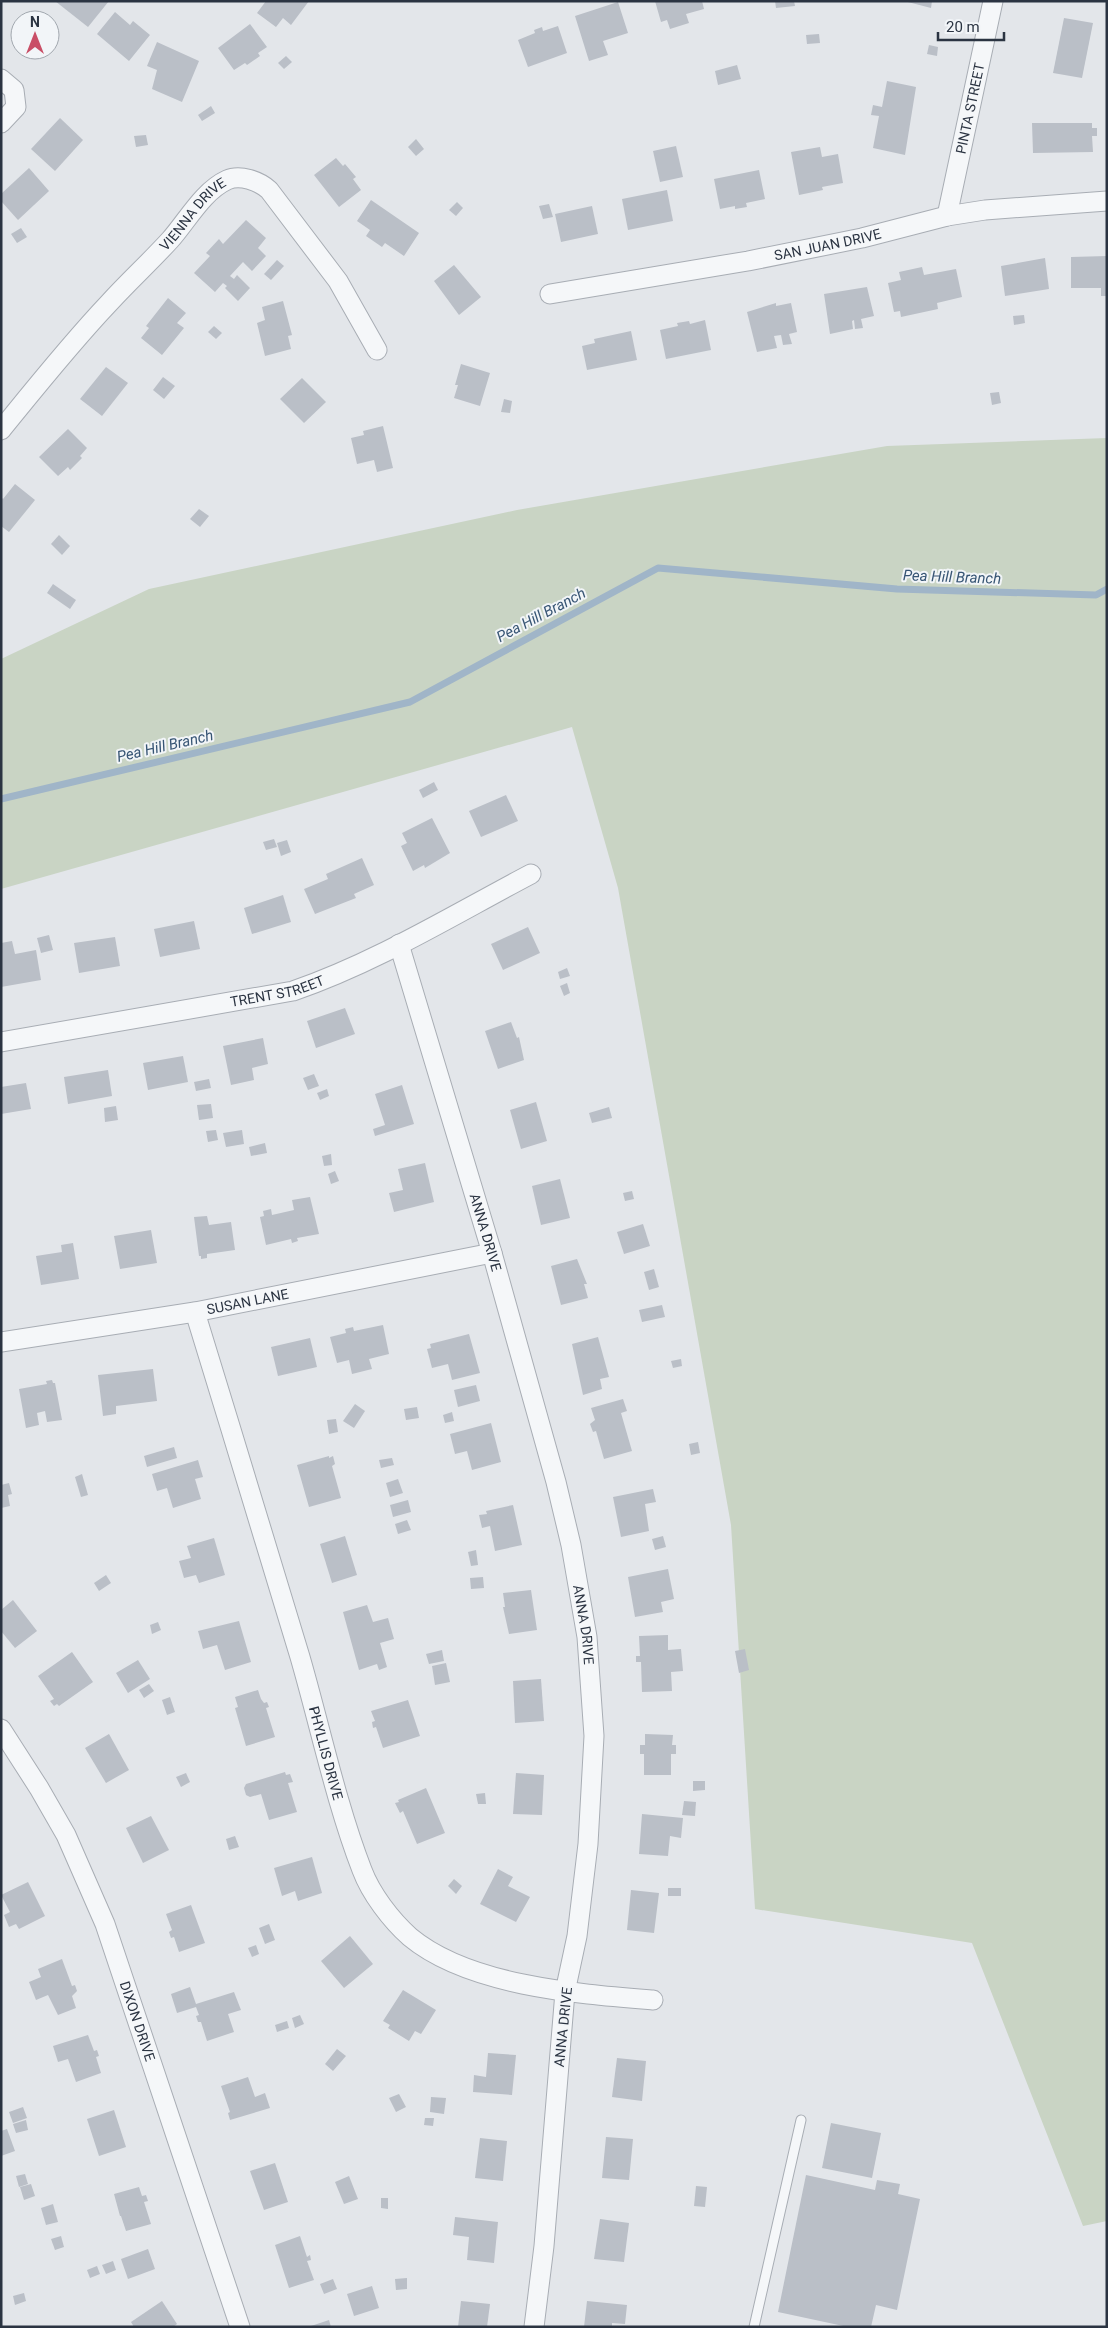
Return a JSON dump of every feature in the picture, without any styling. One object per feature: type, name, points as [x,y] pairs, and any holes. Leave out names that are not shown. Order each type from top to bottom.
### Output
[{"type":"street","name":"PINTA STREET","points":[[947,216],[992,1]]},
{"type":"street","points":[[1,79],[14,90],[16,107],[1,123]]},
{"type":"street","name":"VIENNA DRIVE","points":[[1,430],[61,356],[109,302],[145,267],[207,195],[219,184],[229,179],[260,182],[269,190],[338,281],[377,350]]},
{"type":"street","name":"SAN JUAN DRIVE","points":[[550,294],[748,261],[862,238],[947,216],[1010,206],[1107,201]]},
{"type":"street","name":"TRENT STREET","points":[[1,1042],[293,991],[332,978],[532,874]]},
{"type":"street","name":"ANNA DRIVE","points":[[399,944],[492,1253],[556,1482],[571,1545],[587,1637],[594,1736],[588,1844],[577,1936],[565,1992],[544,2246],[534,2327]]},
{"type":"street","name":"SUSAN LANE","points":[[1,1342],[195,1312],[492,1253]]},
{"type":"street","name":"PHYLLIS DRIVE","points":[[195,1312],[300,1657],[344,1814],[362,1871],[374,1893],[392,1917],[410,1936],[447,1960],[475,1971],[565,1992],[653,2000]]},
{"type":"street","name":"DIXON DRIVE","points":[[1,1729],[39,1788],[66,1835],[105,1924],[240,2327]]},
{"type":"lane","points":[[754,2327],[801,2120]]},
{"type":"green space","points":[[1107,438],[1107,2221],[1083,2226],[972,1943],[755,1909],[731,1525],[618,888],[572,727],[1,889],[1,659],[149,589],[517,510],[887,446]]},
{"type":"building","points":[[55,1],[109,1],[88,27]]},
{"type":"building","points":[[266,1],[309,1],[291,25],[283,18],[276,27],[257,13]]},
{"type":"building","points":[[655,1],[702,1],[704,9],[686,14],[689,23],[670,29],[667,20],[661,22]]},
{"type":"building","points":[[775,1],[794,1],[795,6],[776,8]]},
{"type":"building","points":[[904,1],[932,1],[931,8]]},
{"type":"building","points":[[618,2],[628,33],[603,41],[608,55],[589,61],[575,16]]},
{"type":"building","points":[[115,12],[130,25],[133,21],[150,35],[129,61],[97,34]]},
{"type":"building","points":[[1064,18],[1093,23],[1082,78],[1053,73]]},
{"type":"building","points":[[250,24],[267,47],[258,53],[260,56],[247,65],[245,63],[234,70],[218,48]]},
{"type":"building","points":[[558,26],[567,53],[528,67],[518,40],[535,33],[534,30],[542,27],[543,31]]},
{"type":"building","points":[[819,34],[820,43],[807,44],[806,35]]},
{"type":"building","points":[[157,42],[199,61],[182,102],[152,89],[157,70],[147,66]]},
{"type":"building","points":[[929,45],[938,47],[937,56],[927,54]]},
{"type":"building","points":[[286,56],[292,62],[284,69],[278,63]]},
{"type":"building","points":[[737,65],[741,79],[718,85],[715,71]]},
{"type":"building","points":[[887,81],[916,87],[905,155],[873,148],[879,116],[871,115],[873,105],[882,107]]},
{"type":"building","points":[[211,106],[215,113],[202,121],[198,115]]},
{"type":"building","points":[[60,118],[83,140],[55,171],[31,149]]},
{"type":"building","points":[[1032,123],[1092,123],[1092,128],[1097,128],[1097,136],[1092,136],[1093,152],[1033,153]]},
{"type":"building","points":[[146,135],[148,145],[136,147],[134,136]]},
{"type":"building","points":[[416,139],[424,149],[416,156],[408,147]]},
{"type":"building","points":[[676,146],[683,177],[660,182],[653,151]]},
{"type":"building","points":[[820,147],[822,157],[838,154],[843,183],[822,187],[823,190],[799,195],[791,152]]},
{"type":"building","points":[[336,158],[343,166],[345,164],[356,177],[353,179],[361,190],[339,207],[314,175]]},
{"type":"building","points":[[29,168],[49,191],[18,220],[1,201],[1,194]]},
{"type":"building","points":[[759,170],[765,199],[746,203],[747,207],[735,209],[735,206],[720,209],[714,179]]},
{"type":"building","points":[[667,190],[673,221],[628,230],[622,199]]},
{"type":"building","points":[[371,200],[419,233],[404,256],[385,243],[382,247],[366,236],[370,230],[357,221]]},
{"type":"building","points":[[457,202],[463,208],[456,216],[449,210]]},
{"type":"building","points":[[549,204],[553,217],[543,219],[539,206]]},
{"type":"building","points":[[592,206],[598,234],[561,242],[555,214]]},
{"type":"building","points":[[246,220],[266,238],[258,248],[266,256],[252,271],[243,262],[230,276],[234,279],[237,275],[250,288],[238,301],[225,288],[227,286],[223,283],[215,292],[194,273],[210,256],[206,253],[219,239],[223,244]]},
{"type":"building","points":[[21,228],[27,237],[17,243],[11,234]]},
{"type":"building","points":[[1107,256],[1107,296],[1101,296],[1101,288],[1071,288],[1071,257]]},
{"type":"building","points":[[1045,258],[1049,289],[1005,296],[1001,266]]},
{"type":"building","points":[[277,260],[284,266],[271,280],[264,274]]},
{"type":"building","points":[[454,265],[481,297],[459,315],[434,281]]},
{"type":"building","points":[[922,267],[924,275],[956,269],[962,297],[937,303],[938,309],[901,317],[900,311],[894,312],[888,283],[901,280],[899,272]]},
{"type":"building","points":[[867,287],[874,316],[861,319],[863,328],[855,329],[854,320],[852,321],[853,329],[830,334],[824,294]]},
{"type":"building","points":[[168,298],[186,313],[177,323],[184,328],[162,355],[141,338],[149,328],[146,326]]},
{"type":"building","points":[[283,301],[292,335],[288,336],[291,349],[265,356],[257,323],[265,320],[262,307]]},
{"type":"building","points":[[776,303],[776,306],[791,303],[797,332],[789,334],[792,344],[783,345],[781,335],[774,336],[777,348],[757,352],[747,312]]},
{"type":"building","points":[[1024,315],[1025,323],[1014,325],[1013,316]]},
{"type":"building","points":[[705,320],[711,350],[666,359],[660,330],[678,326],[677,323],[689,321],[690,324]]},
{"type":"building","points":[[214,326],[222,333],[216,339],[208,332]]},
{"type":"building","points":[[631,331],[637,360],[587,370],[582,346],[595,343],[594,339]]},
{"type":"building","points":[[461,364],[490,373],[480,406],[454,398],[458,385],[455,385]]},
{"type":"building","points":[[106,367],[128,383],[102,416],[80,399]]},
{"type":"building","points":[[163,377],[175,386],[164,399],[153,390]]},
{"type":"building","points":[[302,378],[326,402],[304,423],[280,399]]},
{"type":"building","points":[[999,392],[1001,403],[992,405],[990,393]]},
{"type":"building","points":[[504,399],[512,401],[510,413],[501,412]]},
{"type":"building","points":[[383,426],[393,468],[377,472],[374,460],[357,464],[351,438],[364,435],[363,431]]},
{"type":"building","points":[[68,429],[87,448],[80,456],[82,458],[70,470],[68,467],[58,476],[39,457]]},
{"type":"building","points":[[15,484],[35,500],[9,532],[1,526],[1,497],[3,499]]},
{"type":"building","points":[[199,509],[209,516],[200,527],[190,519]]},
{"type":"building","points":[[59,535],[70,546],[62,555],[51,544]]},
{"type":"building","points":[[53,584],[76,600],[70,609],[47,593]]},
{"type":"building","points":[[434,782],[438,790],[423,798],[419,790]]},
{"type":"building","points":[[506,795],[518,821],[481,837],[469,811]]},
{"type":"building","points":[[432,818],[450,853],[425,868],[424,865],[413,871],[401,846],[407,843],[402,833]]},
{"type":"building","points":[[274,839],[277,847],[266,850],[263,842]]},
{"type":"building","points":[[287,840],[291,852],[281,856],[277,843]]},
{"type":"building","points":[[362,858],[374,885],[354,894],[356,898],[315,914],[304,889],[328,879],[326,874]]},
{"type":"building","points":[[283,895],[291,922],[252,934],[244,908]]},
{"type":"building","points":[[194,921],[200,949],[160,957],[154,929]]},
{"type":"building","points":[[528,927],[540,953],[503,970],[491,944]]},
{"type":"building","points":[[49,935],[53,950],[41,953],[37,938]]},
{"type":"building","points":[[115,937],[120,966],[79,973],[74,943]]},
{"type":"building","points":[[12,941],[15,954],[36,950],[41,980],[1,987],[1,943]]},
{"type":"building","points":[[567,968],[570,976],[560,979],[558,972]]},
{"type":"building","points":[[567,983],[570,993],[564,996],[560,986]]},
{"type":"building","points":[[345,1008],[355,1034],[316,1048],[307,1021]]},
{"type":"building","points":[[511,1022],[517,1038],[519,1037],[524,1060],[498,1069],[485,1031]]},
{"type":"building","points":[[263,1038],[268,1064],[252,1068],[254,1080],[231,1085],[223,1046]]},
{"type":"building","points":[[183,1056],[188,1082],[148,1090],[143,1063]]},
{"type":"building","points":[[108,1070],[112,1096],[68,1104],[64,1077]]},
{"type":"building","points":[[314,1074],[319,1086],[308,1090],[303,1078]]},
{"type":"building","points":[[209,1079],[211,1088],[196,1091],[194,1082]]},
{"type":"building","points":[[26,1083],[31,1109],[1,1114],[1,1087]]},
{"type":"building","points":[[402,1085],[414,1124],[375,1136],[373,1129],[385,1125],[375,1094]]},
{"type":"building","points":[[327,1089],[329,1096],[320,1100],[317,1093]]},
{"type":"building","points":[[536,1102],[547,1141],[521,1149],[510,1110]]},
{"type":"building","points":[[211,1104],[213,1118],[199,1120],[197,1105]]},
{"type":"building","points":[[116,1106],[118,1120],[105,1122],[104,1108]]},
{"type":"building","points":[[609,1107],[612,1118],[592,1123],[589,1113]]},
{"type":"building","points":[[216,1130],[218,1140],[208,1142],[206,1131]]},
{"type":"building","points":[[242,1130],[244,1144],[226,1147],[223,1133]]},
{"type":"building","points":[[265,1143],[267,1153],[251,1156],[249,1147]]},
{"type":"building","points":[[331,1154],[332,1165],[324,1166],[322,1156]]},
{"type":"building","points":[[425,1163],[434,1202],[394,1212],[389,1193],[403,1190],[398,1169]]},
{"type":"building","points":[[335,1171],[339,1181],[331,1184],[328,1174]]},
{"type":"building","points":[[560,1179],[570,1218],[541,1225],[532,1186]]},
{"type":"building","points":[[632,1191],[634,1199],[625,1201],[623,1193]]},
{"type":"building","points":[[310,1197],[319,1234],[297,1238],[298,1241],[292,1243],[291,1239],[266,1245],[260,1217],[264,1216],[263,1211],[271,1209],[272,1215],[294,1210],[292,1200]]},
{"type":"building","points":[[207,1216],[209,1225],[231,1222],[235,1250],[207,1254],[207,1258],[201,1259],[194,1217]]},
{"type":"building","points":[[643,1224],[650,1246],[624,1254],[617,1232]]},
{"type":"building","points":[[151,1230],[157,1263],[120,1269],[114,1236]]},
{"type":"building","points":[[73,1243],[79,1279],[41,1285],[36,1256],[62,1252],[61,1245]]},
{"type":"building","points":[[577,1259],[587,1284],[584,1284],[588,1298],[561,1305],[551,1266]]},
{"type":"building","points":[[654,1269],[659,1287],[649,1290],[644,1272]]},
{"type":"building","points":[[662,1305],[665,1317],[642,1322],[639,1310]]},
{"type":"building","points":[[383,1325],[389,1354],[369,1359],[372,1369],[352,1374],[349,1360],[337,1363],[330,1337],[346,1333],[345,1329],[353,1327],[354,1331]]},
{"type":"building","points":[[469,1334],[480,1373],[452,1380],[448,1364],[432,1368],[427,1349],[431,1348],[430,1344]]},
{"type":"building","points":[[598,1337],[609,1377],[600,1379],[602,1389],[583,1395],[572,1344]]},
{"type":"building","points":[[310,1338],[317,1367],[278,1376],[271,1347]]},
{"type":"building","points":[[681,1359],[682,1366],[673,1368],[671,1361]]},
{"type":"building","points":[[153,1369],[157,1401],[116,1406],[116,1414],[103,1416],[98,1375]]},
{"type":"building","points":[[52,1380],[55,1383],[62,1420],[47,1422],[45,1411],[37,1413],[39,1425],[26,1428],[19,1389],[47,1384],[46,1381]]},
{"type":"building","points":[[476,1385],[480,1401],[458,1407],[454,1390]]},
{"type":"building","points":[[623,1399],[627,1411],[621,1413],[632,1451],[604,1459],[596,1431],[593,1432],[590,1424],[595,1420],[591,1408]]},
{"type":"building","points":[[355,1404],[365,1411],[354,1428],[343,1421]]},
{"type":"building","points":[[417,1407],[419,1418],[406,1420],[404,1409]]},
{"type":"building","points":[[452,1412],[454,1421],[445,1423],[443,1415]]},
{"type":"building","points":[[336,1419],[338,1432],[329,1434],[327,1420]]},
{"type":"building","points":[[491,1423],[501,1462],[472,1470],[467,1451],[455,1454],[450,1434]]},
{"type":"building","points":[[698,1442],[700,1453],[691,1455],[689,1444]]},
{"type":"building","points":[[174,1447],[177,1458],[147,1467],[144,1456]]},
{"type":"building","points":[[329,1456],[329,1458],[333,1456],[335,1464],[332,1466],[341,1498],[309,1507],[297,1465]]},
{"type":"building","points":[[392,1458],[394,1465],[381,1468],[379,1460]]},
{"type":"building","points":[[198,1460],[203,1477],[195,1479],[201,1499],[173,1508],[167,1488],[157,1491],[152,1474]]},
{"type":"building","points":[[82,1474],[88,1495],[81,1497],[75,1477]]},
{"type":"building","points":[[398,1479],[403,1493],[390,1497],[386,1483]]},
{"type":"building","points":[[9,1483],[12,1494],[8,1495],[10,1506],[1,1508],[1,1485]]},
{"type":"building","points":[[653,1489],[656,1502],[645,1504],[649,1531],[621,1537],[613,1497]]},
{"type":"building","points":[[408,1500],[411,1512],[393,1517],[390,1505]]},
{"type":"building","points":[[513,1505],[522,1545],[495,1551],[490,1526],[482,1528],[479,1515],[487,1514],[486,1511]]},
{"type":"building","points":[[407,1520],[411,1530],[398,1534],[395,1524]]},
{"type":"building","points":[[345,1536],[357,1575],[332,1583],[320,1544]]},
{"type":"building","points":[[663,1536],[666,1547],[655,1550],[652,1539]]},
{"type":"building","points":[[214,1538],[225,1575],[199,1583],[196,1575],[184,1578],[179,1561],[191,1558],[187,1546]]},
{"type":"building","points":[[476,1550],[478,1565],[471,1566],[468,1552]]},
{"type":"building","points":[[668,1569],[674,1599],[661,1602],[663,1612],[635,1617],[628,1577]]},
{"type":"building","points":[[106,1575],[111,1583],[99,1591],[94,1583]]},
{"type":"building","points":[[483,1577],[484,1588],[471,1589],[470,1578]]},
{"type":"building","points":[[531,1590],[537,1630],[509,1634],[503,1607],[505,1607],[503,1593]]},
{"type":"building","points":[[13,1600],[37,1631],[15,1648],[1,1631],[1,1610]]},
{"type":"building","points":[[367,1605],[373,1622],[388,1618],[394,1639],[380,1643],[387,1667],[379,1670],[377,1664],[359,1670],[343,1612]]},
{"type":"building","points":[[239,1621],[251,1662],[225,1670],[217,1645],[203,1649],[198,1631]]},
{"type":"building","points":[[158,1622],[161,1630],[152,1634],[150,1625]]},
{"type":"building","points":[[668,1635],[668,1650],[681,1649],[683,1671],[671,1672],[672,1691],[642,1692],[641,1662],[636,1662],[636,1656],[640,1656],[639,1636]]},
{"type":"building","points":[[745,1649],[749,1670],[739,1673],[735,1651]]},
{"type":"building","points":[[442,1650],[444,1661],[429,1664],[426,1654]]},
{"type":"building","points":[[72,1652],[93,1682],[59,1706],[57,1704],[54,1706],[50,1701],[54,1699],[38,1676]]},
{"type":"building","points":[[138,1660],[150,1679],[128,1693],[116,1673]]},
{"type":"building","points":[[446,1663],[450,1682],[435,1685],[432,1666]]},
{"type":"building","points":[[541,1679],[544,1721],[515,1723],[513,1681]]},
{"type":"building","points":[[149,1684],[154,1691],[144,1698],[139,1690]]},
{"type":"building","points":[[258,1690],[261,1699],[264,1703],[267,1702],[269,1707],[266,1708],[275,1737],[246,1746],[235,1708],[238,1707],[235,1697]]},
{"type":"building","points":[[170,1697],[175,1712],[167,1715],[162,1700]]},
{"type":"building","points":[[408,1700],[420,1736],[383,1748],[376,1727],[373,1728],[372,1722],[375,1721],[371,1711]]},
{"type":"building","points":[[109,1734],[129,1770],[106,1783],[85,1748]]},
{"type":"building","points":[[645,1734],[673,1735],[672,1745],[676,1745],[676,1754],[671,1754],[671,1775],[644,1775],[644,1754],[640,1754],[640,1745],[645,1745]]},
{"type":"building","points":[[285,1772],[286,1775],[290,1774],[293,1782],[288,1783],[297,1812],[269,1820],[261,1794],[250,1797],[246,1795],[244,1788],[246,1784]]},
{"type":"building","points":[[186,1773],[190,1782],[181,1787],[176,1777]]},
{"type":"building","points":[[516,1773],[544,1775],[542,1815],[513,1814]]},
{"type":"building","points":[[693,1781],[705,1781],[705,1790],[693,1791]]},
{"type":"building","points":[[426,1788],[445,1833],[417,1844],[403,1811],[400,1813],[395,1803]]},
{"type":"building","points":[[485,1793],[486,1804],[478,1804],[476,1794]]},
{"type":"building","points":[[684,1801],[696,1802],[695,1816],[682,1815]]},
{"type":"building","points":[[642,1814],[683,1818],[681,1838],[670,1836],[668,1856],[639,1854]]},
{"type":"building","points":[[151,1816],[169,1850],[143,1863],[126,1828]]},
{"type":"building","points":[[235,1836],[239,1847],[229,1850],[226,1839]]},
{"type":"building","points":[[312,1857],[322,1893],[298,1901],[295,1891],[282,1896],[274,1868]]},
{"type":"building","points":[[498,1869],[513,1877],[508,1886],[530,1897],[516,1922],[480,1904]]},
{"type":"building","points":[[454,1879],[462,1886],[456,1894],[448,1886]]},
{"type":"building","points":[[28,1882],[45,1916],[19,1929],[16,1924],[9,1927],[4,1915],[10,1912],[1,1895]]},
{"type":"building","points":[[668,1888],[681,1888],[681,1896],[668,1896]]},
{"type":"building","points":[[631,1890],[659,1893],[654,1933],[627,1930]]},
{"type":"building","points":[[191,1905],[205,1943],[179,1952],[174,1937],[171,1938],[169,1932],[172,1930],[166,1914]]},
{"type":"building","points":[[269,1924],[275,1940],[265,1944],[259,1928]]},
{"type":"building","points":[[350,1936],[373,1964],[344,1988],[321,1961]]},
{"type":"building","points":[[256,1945],[259,1954],[252,1957],[248,1948]]},
{"type":"building","points":[[62,1959],[72,1986],[75,1985],[77,1991],[72,1996],[76,2008],[58,2015],[48,1995],[36,2000],[29,1982],[41,1977],[38,1969]]},
{"type":"building","points":[[190,1987],[196,2004],[234,1992],[241,2010],[228,2014],[234,2032],[207,2041],[201,2022],[198,2022],[196,2016],[199,2015],[196,2007],[177,2013],[171,1994]]},
{"type":"building","points":[[403,1990],[436,2010],[421,2034],[415,2031],[409,2041],[388,2028],[390,2025],[383,2021]]},
{"type":"building","points":[[300,2015],[304,2024],[295,2028],[292,2018]]},
{"type":"building","points":[[287,2021],[289,2028],[277,2032],[275,2025]]},
{"type":"building","points":[[88,2035],[94,2051],[97,2050],[99,2056],[96,2057],[101,2073],[76,2082],[68,2059],[58,2062],[53,2046]]},
{"type":"building","points":[[337,2049],[346,2056],[333,2071],[325,2064]]},
{"type":"building","points":[[488,2053],[516,2055],[512,2095],[473,2092],[474,2075],[486,2077]]},
{"type":"building","points":[[617,2058],[646,2061],[642,2101],[612,2097]]},
{"type":"building","points":[[248,2077],[255,2097],[265,2093],[270,2108],[230,2120],[228,2113],[230,2112],[221,2086]]},
{"type":"building","points":[[399,2094],[406,2107],[396,2112],[389,2098]]},
{"type":"building","points":[[431,2097],[446,2098],[444,2114],[430,2112]]},
{"type":"building","points":[[23,2107],[27,2118],[13,2123],[9,2112]]},
{"type":"building","points":[[114,2110],[126,2147],[99,2156],[87,2119]]},
{"type":"building","points":[[425,2118],[434,2118],[433,2126],[424,2125]]},
{"type":"building","points":[[26,2120],[28,2130],[16,2133],[13,2124]]},
{"type":"building","points":[[831,2123],[881,2133],[872,2178],[822,2168]]},
{"type":"building","points":[[7,2129],[15,2151],[1,2156],[1,2131]]},
{"type":"building","points":[[606,2137],[633,2139],[629,2180],[602,2178]]},
{"type":"building","points":[[480,2138],[507,2141],[503,2181],[475,2178]]},
{"type":"building","points":[[275,2163],[288,2202],[264,2210],[250,2171]]},
{"type":"building","points":[[25,2174],[28,2184],[19,2187],[16,2176]]},
{"type":"building","points":[[806,2175],[875,2190],[877,2180],[900,2184],[898,2194],[920,2199],[897,2310],[876,2305],[871,2327],[848,2327],[778,2312]]},
{"type":"building","points":[[349,2176],[358,2199],[344,2204],[335,2182]]},
{"type":"building","points":[[31,2184],[35,2196],[24,2200],[20,2187]]},
{"type":"building","points":[[696,2186],[707,2187],[705,2207],[694,2206]]},
{"type":"building","points":[[139,2187],[142,2196],[146,2195],[148,2201],[144,2202],[151,2224],[126,2231],[114,2194]]},
{"type":"building","points":[[381,2198],[388,2198],[388,2209],[381,2208]]},
{"type":"building","points":[[53,2204],[58,2222],[46,2225],[41,2208]]},
{"type":"building","points":[[455,2217],[498,2222],[494,2263],[467,2260],[469,2237],[453,2235]]},
{"type":"building","points":[[600,2219],[629,2223],[624,2262],[594,2259]]},
{"type":"building","points":[[61,2236],[64,2247],[55,2250],[51,2239]]},
{"type":"building","points":[[300,2236],[307,2257],[310,2255],[311,2260],[307,2261],[314,2280],[289,2288],[275,2245]]},
{"type":"building","points":[[148,2249],[155,2269],[128,2279],[121,2259]]},
{"type":"building","points":[[113,2261],[116,2270],[106,2274],[102,2265]]},
{"type":"building","points":[[97,2266],[100,2274],[90,2278],[87,2270]]},
{"type":"building","points":[[407,2278],[407,2289],[396,2290],[395,2279]]},
{"type":"building","points":[[333,2279],[337,2289],[324,2294],[320,2284]]},
{"type":"building","points":[[372,2286],[379,2308],[354,2316],[347,2294]]},
{"type":"building","points":[[24,2293],[26,2301],[15,2305],[13,2296]]},
{"type":"building","points":[[162,2301],[177,2324],[173,2327],[134,2327],[131,2322]]},
{"type":"building","points":[[461,2301],[490,2304],[487,2327],[458,2327]]},
{"type":"building","points":[[587,2301],[627,2305],[625,2324],[612,2323],[612,2327],[584,2327]]},
{"type":"building","points":[[329,2320],[331,2327],[311,2327],[311,2326]]},
{"type":"waterway","name":"Pea Hill Branch","points":[[1,799],[410,702],[658,568],[897,589],[1096,595],[1107,589]]}]
